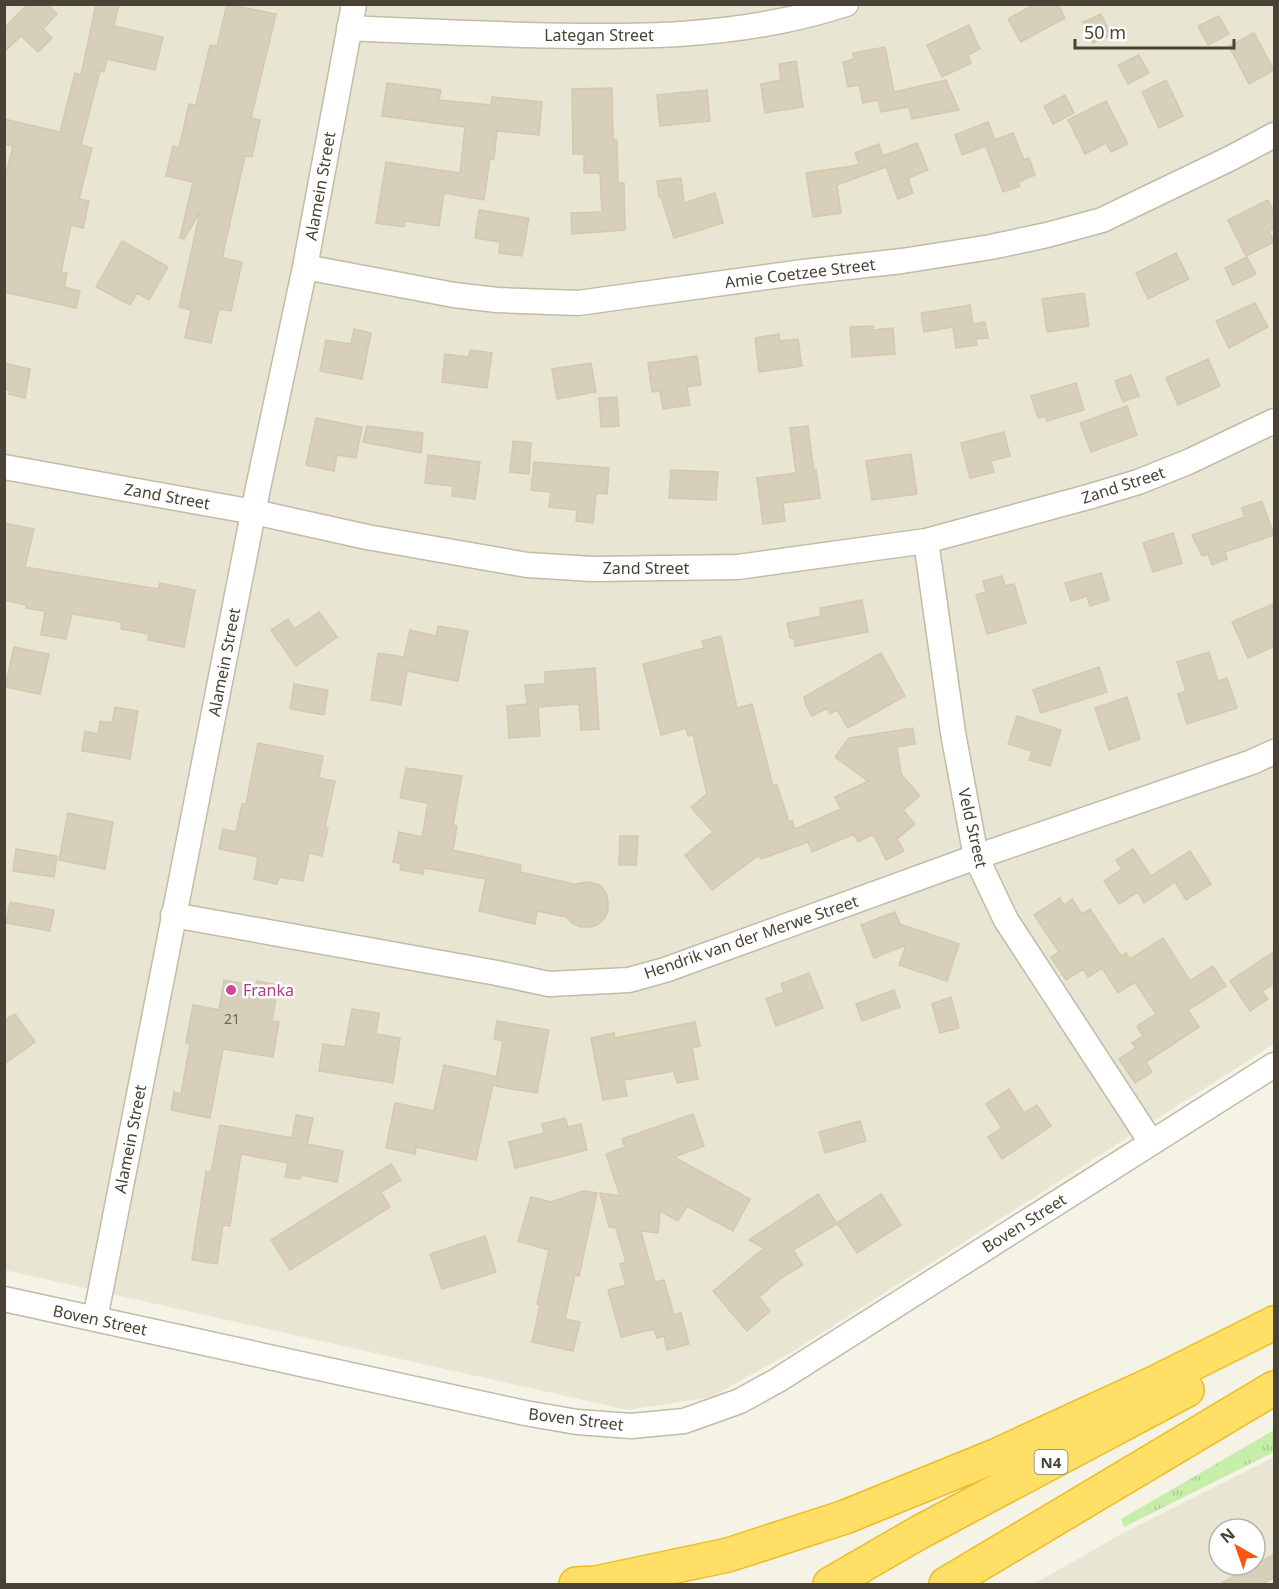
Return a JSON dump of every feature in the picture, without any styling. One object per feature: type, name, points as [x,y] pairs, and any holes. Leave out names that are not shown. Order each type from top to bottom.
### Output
[{"type":"highway","points":[[576,1584],[596,1583],[728,1555],[845,1517],[995,1456],[1275,1323]]},
{"type":"highway","name":"N4","points":[[830,1584],[920,1532],[1275,1344]]},
{"type":"highway","points":[[946,1584],[1275,1388]]},
{"type":"street","name":"Alamein Street","points":[[94,1319],[258,488],[305,267],[354,4]]},
{"type":"street","name":"Lategan Street","points":[[349,28],[646,37],[722,31],[814,15],[846,4]]},
{"type":"street","name":"Amie Coetzee Street","points":[[305,267],[454,295],[497,300],[578,303],[902,261],[1047,236],[1102,220],[1275,135]]},
{"type":"street","name":"Zand Street","points":[[4,467],[254,512],[368,537],[527,565],[592,569],[738,567],[927,541],[1138,482],[1188,462],[1275,421]]},
{"type":"street","name":"Veld Street","points":[[927,541],[953,733],[976,857],[1006,920],[1151,1142]]},
{"type":"street","name":"Hendrik van der Merwe Street","points":[[173,915],[549,984],[629,980],[665,970],[1275,752]]},
{"type":"street","name":"Boven Street","points":[[4,1299],[525,1413],[577,1422],[631,1426],[684,1421],[740,1401],[778,1380],[1275,1065]]},
{"type":"shaded area","points":[[5,5],[1274,5],[1274,1044],[792,1352],[711,1397],[628,1410],[5,1270]]},
{"type":"shaded area","points":[[1274,1457],[1274,1584],[1034,1584],[1125,1532]]},
{"type":"green space","points":[[1274,1430],[1274,1452],[1124,1527],[1121,1519]]},
{"type":"building","points":[[28,4],[47,4],[57,14],[43,29],[52,38],[38,52],[21,36],[4,52],[4,28]]},
{"type":"building","points":[[96,4],[119,4],[114,26],[163,37],[155,70],[107,59],[104,72],[100,71],[81,145],[92,148],[79,199],[89,201],[83,228],[71,225],[61,272],[67,273],[64,287],[80,291],[76,308],[4,292],[4,181],[13,146],[4,144],[4,119],[60,132],[75,73],[81,75]]},
{"type":"building","points":[[227,4],[276,14],[251,118],[260,120],[252,157],[245,156],[224,249],[223,258],[242,262],[231,311],[219,309],[211,343],[185,338],[191,310],[179,307],[200,212],[184,239],[180,238],[193,182],[166,176],[173,146],[179,148],[189,104],[196,105],[210,45],[217,46]]},
{"type":"building","points":[[1035,4],[1058,4],[1065,18],[1021,42],[1008,19]]},
{"type":"building","points":[[1101,14],[1111,35],[1093,43],[1083,22]]},
{"type":"building","points":[[1219,16],[1229,34],[1208,45],[1198,26]]},
{"type":"building","points":[[969,25],[980,49],[968,55],[971,63],[942,77],[927,45]]},
{"type":"building","points":[[1254,33],[1274,70],[1249,84],[1229,46]]},
{"type":"building","points":[[885,47],[894,92],[946,80],[959,110],[912,119],[909,107],[881,112],[878,100],[863,103],[859,85],[848,87],[843,62],[854,59],[853,53]]},
{"type":"building","points":[[1139,55],[1149,73],[1128,84],[1118,65]]},
{"type":"building","points":[[796,61],[803,107],[765,113],[761,84],[781,80],[779,64]]},
{"type":"building","points":[[1166,80],[1183,116],[1159,128],[1142,92]]},
{"type":"building","points":[[387,83],[441,90],[439,100],[491,105],[492,97],[542,102],[539,135],[497,131],[494,159],[490,159],[484,200],[444,193],[439,226],[405,221],[404,227],[376,223],[386,162],[460,173],[465,127],[382,116]]},
{"type":"building","points":[[612,88],[613,140],[617,140],[618,183],[624,183],[625,230],[572,234],[571,213],[602,212],[600,173],[584,173],[584,154],[573,154],[572,89]]},
{"type":"building","points":[[707,90],[710,121],[660,126],[657,95]]},
{"type":"building","points":[[1065,95],[1074,113],[1053,124],[1044,106]]},
{"type":"building","points":[[1106,101],[1128,144],[1111,152],[1106,143],[1085,154],[1068,120]]},
{"type":"building","points":[[988,122],[995,140],[1013,133],[1024,160],[1029,158],[1035,175],[1018,182],[1020,186],[1003,192],[986,146],[962,155],[955,135]]},
{"type":"building","points":[[917,143],[928,170],[908,178],[913,193],[898,199],[886,167],[837,185],[841,213],[813,217],[806,173],[859,165],[855,153],[879,144],[883,156]]},
{"type":"building","points":[[681,178],[684,203],[715,193],[723,223],[674,238],[661,197],[659,197],[657,181]]},
{"type":"building","points":[[1268,200],[1275,213],[1275,228],[1269,231],[1274,242],[1246,256],[1228,220]]},
{"type":"building","points":[[479,210],[529,218],[522,256],[499,253],[500,242],[475,238]]},
{"type":"building","points":[[122,241],[168,267],[149,300],[137,293],[130,305],[96,287]]},
{"type":"building","points":[[1176,253],[1189,279],[1148,299],[1136,273]]},
{"type":"building","points":[[1247,257],[1256,274],[1233,285],[1225,268]]},
{"type":"building","points":[[1084,293],[1089,326],[1047,332],[1042,299]]},
{"type":"building","points":[[1255,303],[1268,327],[1229,348],[1216,321]]},
{"type":"building","points":[[970,305],[973,324],[985,322],[988,338],[976,339],[977,345],[956,348],[953,327],[924,332],[921,313]]},
{"type":"building","points":[[873,326],[873,330],[893,328],[895,354],[852,357],[850,327]]},
{"type":"building","points":[[354,329],[371,333],[362,379],[320,371],[326,340],[351,344]]},
{"type":"building","points":[[779,334],[780,341],[798,339],[802,366],[759,372],[755,338]]},
{"type":"building","points":[[470,350],[492,353],[487,388],[442,382],[445,354],[469,357]]},
{"type":"building","points":[[697,356],[701,385],[687,387],[690,405],[663,409],[660,391],[652,392],[648,363]]},
{"type":"building","points":[[1208,359],[1220,386],[1178,405],[1166,378]]},
{"type":"building","points":[[4,363],[30,369],[25,398],[9,394],[10,390],[4,390]]},
{"type":"building","points":[[591,363],[596,392],[557,399],[552,369]]},
{"type":"building","points":[[1131,375],[1139,396],[1123,402],[1115,381]]},
{"type":"building","points":[[1076,383],[1084,410],[1047,421],[1045,416],[1038,418],[1031,396]]},
{"type":"building","points":[[617,397],[619,426],[601,427],[599,398]]},
{"type":"building","points":[[1127,406],[1137,435],[1091,452],[1080,423]]},
{"type":"building","points":[[316,418],[362,427],[356,458],[337,455],[334,471],[306,465]]},
{"type":"building","points":[[367,426],[423,433],[421,453],[363,442]]},
{"type":"building","points":[[808,426],[820,498],[783,503],[785,521],[763,524],[757,478],[796,473],[790,428]]},
{"type":"building","points":[[1004,432],[1010,456],[991,461],[994,472],[970,478],[961,443]]},
{"type":"building","points":[[513,441],[531,443],[529,474],[510,472]]},
{"type":"building","points":[[911,454],[917,494],[872,500],[866,461]]},
{"type":"building","points":[[428,455],[480,462],[475,499],[452,496],[453,486],[425,483]]},
{"type":"building","points":[[534,462],[609,468],[607,494],[596,493],[593,523],[576,521],[577,510],[549,507],[551,492],[531,490]]},
{"type":"building","points":[[671,470],[718,472],[716,500],[669,498]]},
{"type":"building","points":[[1262,501],[1274,535],[1225,552],[1227,559],[1212,565],[1208,554],[1202,556],[1192,535],[1245,517],[1242,508]]},
{"type":"building","points":[[4,523],[34,529],[25,567],[158,589],[160,583],[195,590],[184,647],[148,640],[149,634],[121,629],[122,622],[72,614],[66,639],[41,635],[45,611],[26,608],[26,605],[4,600]]},
{"type":"building","points":[[1173,533],[1182,563],[1153,572],[1143,543]]},
{"type":"building","points":[[1101,573],[1109,600],[1090,606],[1087,596],[1071,601],[1065,583]]},
{"type":"building","points":[[1002,576],[1005,586],[1014,584],[1026,623],[987,634],[976,595],[986,592],[983,581]]},
{"type":"building","points":[[862,600],[868,632],[795,646],[794,638],[790,638],[787,623],[821,616],[820,608]]},
{"type":"building","points":[[1275,603],[1275,646],[1248,658],[1232,622]]},
{"type":"building","points":[[319,612],[337,637],[296,666],[271,630],[288,619],[294,629]]},
{"type":"building","points":[[438,626],[468,631],[458,681],[407,671],[401,705],[371,700],[378,653],[404,657],[410,630],[436,636]]},
{"type":"building","points":[[721,636],[737,708],[752,704],[773,786],[777,785],[789,822],[792,821],[795,829],[841,809],[835,797],[868,781],[835,757],[849,738],[913,728],[915,744],[897,747],[901,774],[920,796],[903,810],[915,824],[897,839],[904,851],[886,860],[873,834],[858,842],[854,834],[812,852],[808,842],[761,859],[759,855],[712,890],[685,855],[713,832],[691,807],[707,794],[693,735],[688,736],[686,728],[661,735],[643,664],[704,648],[702,641]]},
{"type":"building","points":[[14,647],[49,654],[40,694],[5,687]]},
{"type":"building","points":[[1209,652],[1218,681],[1227,678],[1237,708],[1187,724],[1178,694],[1186,691],[1177,662]]},
{"type":"building","points":[[881,653],[905,696],[848,728],[837,710],[830,714],[827,708],[812,716],[804,697]]},
{"type":"building","points":[[1099,667],[1107,692],[1041,713],[1033,690]]},
{"type":"building","points":[[595,668],[599,729],[581,730],[579,704],[538,707],[540,736],[509,738],[507,706],[527,704],[525,685],[545,684],[545,672]]},
{"type":"building","points":[[294,684],[328,690],[324,715],[290,709]]},
{"type":"building","points":[[1127,697],[1140,739],[1109,750],[1095,708]]},
{"type":"building","points":[[115,707],[138,711],[130,759],[82,751],[85,731],[98,734],[100,721],[112,723]]},
{"type":"building","points":[[1017,716],[1061,730],[1050,766],[1029,760],[1032,751],[1008,744]]},
{"type":"building","points":[[258,743],[323,756],[319,778],[335,781],[325,827],[328,828],[322,856],[309,853],[303,881],[279,877],[277,884],[254,879],[258,857],[219,849],[223,829],[236,832],[242,804],[246,804]]},
{"type":"building","points":[[406,768],[462,776],[453,825],[457,826],[453,850],[521,865],[520,872],[574,884],[589,882],[600,885],[607,895],[608,902],[608,911],[604,919],[597,925],[580,927],[566,917],[537,911],[535,924],[479,911],[486,879],[424,868],[423,874],[400,870],[401,864],[393,862],[399,832],[422,837],[428,803],[400,798]]},
{"type":"building","points":[[68,813],[113,822],[105,869],[59,860]]},
{"type":"building","points":[[620,836],[638,836],[636,865],[619,865]]},
{"type":"building","points":[[16,849],[57,856],[54,877],[13,871]]},
{"type":"building","points":[[1133,849],[1151,876],[1190,851],[1211,884],[1186,900],[1175,882],[1144,903],[1138,892],[1119,904],[1104,881],[1122,869],[1116,860]]},
{"type":"building","points":[[1060,898],[1064,905],[1072,899],[1082,914],[1090,909],[1121,956],[1126,953],[1130,959],[1163,938],[1190,981],[1213,966],[1226,986],[1188,1010],[1199,1027],[1146,1062],[1152,1072],[1135,1083],[1119,1059],[1136,1048],[1132,1043],[1143,1036],[1137,1026],[1156,1014],[1135,982],[1118,993],[1102,968],[1088,977],[1083,969],[1066,980],[1051,957],[1059,952],[1034,915]]},
{"type":"building","points":[[10,902],[54,910],[50,931],[6,923]]},
{"type":"building","points":[[895,912],[900,924],[959,944],[947,981],[899,965],[906,945],[874,958],[861,925]]},
{"type":"building","points":[[1275,951],[1275,983],[1262,991],[1268,999],[1250,1011],[1230,981]]},
{"type":"building","points":[[809,973],[823,1008],[776,1026],[766,999],[784,992],[781,984]]},
{"type":"building","points":[[224,980],[256,986],[257,981],[278,985],[272,1021],[279,1022],[273,1057],[223,1049],[210,1118],[171,1110],[174,1092],[181,1094],[190,1044],[186,1043],[193,1005],[219,1010]]},
{"type":"building","points":[[894,990],[900,1007],[862,1021],[856,1004]]},
{"type":"building","points":[[951,997],[959,1028],[940,1033],[932,1004]]},
{"type":"building","points":[[352,1009],[379,1013],[376,1034],[400,1038],[393,1083],[319,1071],[323,1044],[345,1047]]},
{"type":"building","points":[[15,1014],[35,1042],[4,1064],[4,1021]]},
{"type":"building","points":[[497,1021],[549,1030],[537,1093],[495,1086],[503,1041],[494,1039]]},
{"type":"building","points":[[695,1022],[700,1046],[692,1048],[698,1079],[677,1083],[674,1071],[624,1080],[627,1096],[603,1100],[591,1038],[614,1033],[615,1038]]},
{"type":"building","points":[[444,1065],[495,1076],[476,1160],[416,1147],[415,1154],[386,1148],[395,1103],[434,1111]]},
{"type":"building","points":[[1009,1089],[1024,1113],[1037,1105],[1051,1126],[1002,1159],[988,1137],[1002,1128],[986,1104]]},
{"type":"building","points":[[693,1114],[704,1146],[674,1157],[750,1199],[733,1231],[687,1206],[678,1221],[660,1211],[658,1233],[641,1231],[655,1282],[664,1280],[674,1315],[681,1313],[689,1344],[667,1350],[664,1336],[657,1338],[654,1329],[621,1337],[608,1290],[626,1285],[620,1264],[626,1262],[616,1228],[609,1227],[600,1193],[620,1196],[606,1154],[625,1147],[622,1139]]},
{"type":"building","points":[[296,1115],[313,1118],[307,1144],[343,1151],[337,1182],[301,1175],[300,1179],[285,1177],[288,1163],[241,1154],[230,1226],[223,1225],[217,1264],[192,1260],[206,1172],[211,1172],[220,1125],[292,1138]]},
{"type":"building","points":[[565,1118],[568,1127],[581,1124],[587,1150],[515,1168],[509,1142],[544,1133],[542,1124]]},
{"type":"building","points":[[860,1121],[866,1141],[825,1153],[819,1132]]},
{"type":"building","points":[[391,1164],[401,1180],[381,1192],[390,1207],[290,1270],[271,1240]]},
{"type":"building","points":[[583,1191],[597,1193],[579,1276],[575,1275],[565,1319],[580,1322],[573,1351],[532,1342],[540,1305],[537,1304],[549,1250],[518,1241],[531,1197],[551,1202]]},
{"type":"building","points":[[818,1194],[837,1224],[793,1250],[803,1265],[781,1278],[759,1297],[770,1311],[747,1331],[713,1291],[764,1248],[749,1240]]},
{"type":"building","points":[[881,1194],[901,1225],[857,1253],[837,1223]]},
{"type":"building","points":[[485,1236],[496,1272],[442,1289],[430,1254]]},
{"type":"building","points":[[1275,1554],[1275,1577],[1262,1584],[1220,1584],[1233,1577],[1267,1577],[1267,1558]]},
{"type":"place","name":"Franka","points":[[231,990]]}]
